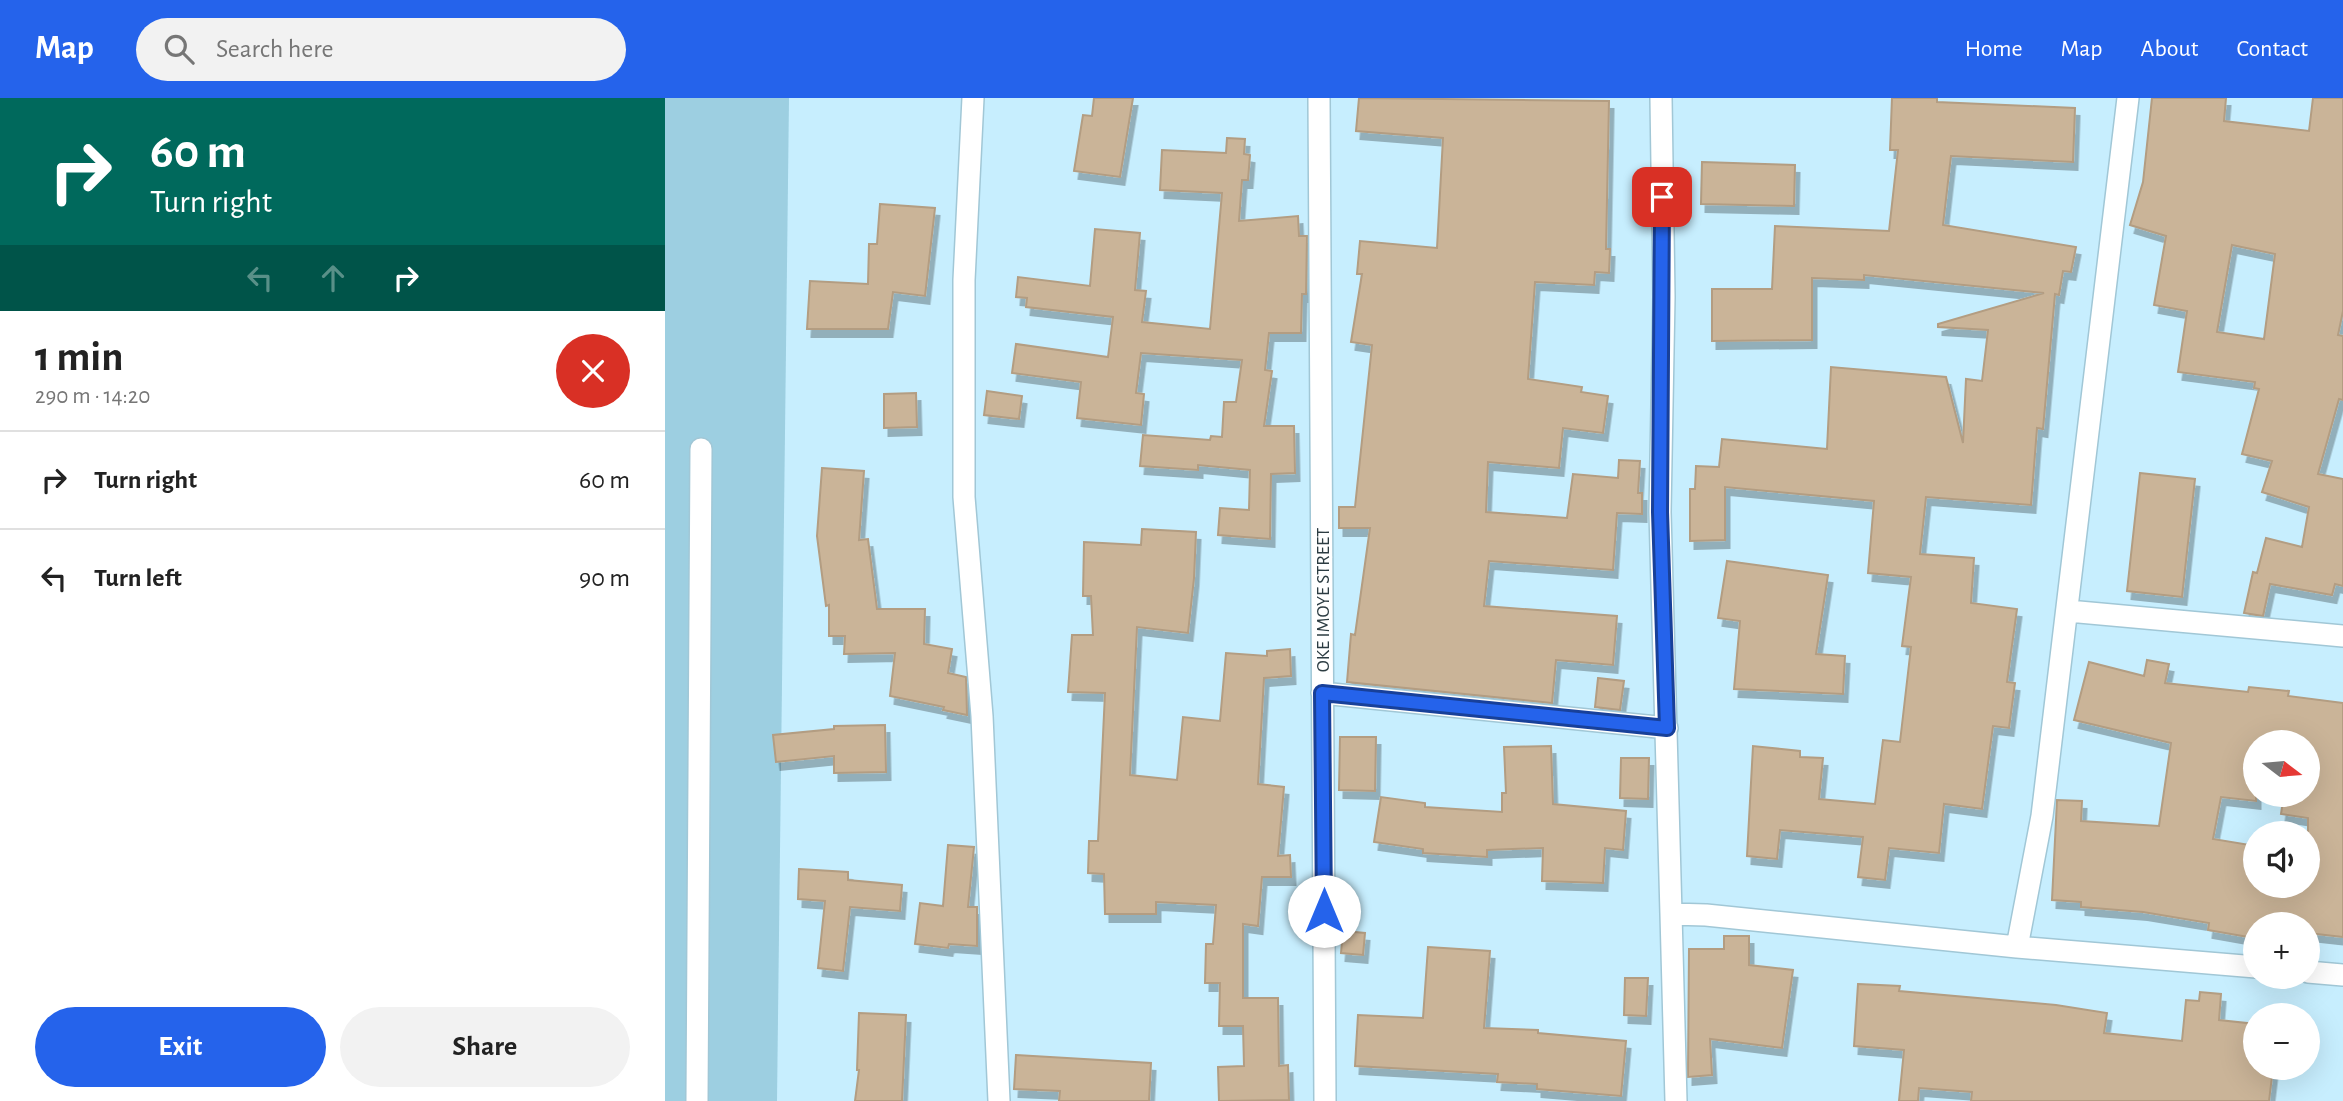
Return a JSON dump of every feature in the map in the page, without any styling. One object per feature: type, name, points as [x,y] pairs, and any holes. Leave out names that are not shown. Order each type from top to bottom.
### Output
[{"type":"street","points":[[972,98],[964,280],[964,497],[982,716],[999,1101]]},
{"type":"street","name":"OKE IMOYE STREET","points":[[1319,98],[1325,1101]]},
{"type":"street","points":[[1661,98],[1664,296],[1660,512],[1676,1101]]},
{"type":"street","points":[[2017,947],[2042,816],[2128,98]]},
{"type":"street","points":[[697,1101],[702,449]]},
{"type":"street","points":[[2068,611],[2343,636]]},
{"type":"street","points":[[1322,693],[1667,728]]},
{"type":"street","points":[[1671,914],[1706,915],[2017,947],[2243,966]]},
{"type":"street","points":[[2320,973],[2343,975]]},
{"type":"shaded area","points":[[665,98],[789,98],[777,1101],[665,1101]]},
{"type":"building","points":[[1094,98],[1133,98],[1120,177],[1074,171],[1083,115],[1092,116]]},
{"type":"building","points":[[1359,98],[1609,101],[1606,249],[1610,249],[1609,273],[1595,272],[1594,285],[1535,282],[1528,379],[1582,387],[1581,392],[1608,396],[1603,433],[1563,428],[1559,468],[1488,462],[1486,512],[1567,518],[1573,474],[1618,478],[1619,460],[1640,461],[1638,493],[1642,493],[1642,514],[1617,513],[1613,570],[1489,561],[1484,606],[1617,616],[1613,665],[1556,660],[1552,703],[1347,682],[1351,634],[1355,635],[1370,528],[1339,528],[1339,507],[1355,507],[1372,345],[1351,342],[1362,274],[1357,274],[1360,241],[1437,248],[1443,138],[1356,131]]},
{"type":"building","points":[[1892,98],[1937,98],[1937,102],[2075,108],[2073,162],[1951,156],[1943,225],[2076,247],[2071,272],[2063,271],[2059,295],[2055,294],[2043,429],[2037,428],[2031,505],[1926,497],[1920,554],[1974,558],[1971,603],[2017,609],[2007,682],[2015,683],[2009,728],[1993,726],[1982,809],[1944,804],[1939,853],[1889,848],[1885,880],[1858,877],[1863,837],[1780,830],[1777,859],[1747,856],[1753,746],[1800,751],[1800,757],[1823,758],[1819,799],[1875,804],[1883,740],[1900,742],[1911,647],[1902,646],[1911,577],[1868,573],[1874,501],[1725,487],[1725,540],[1690,541],[1690,489],[1695,489],[1696,466],[1719,467],[1722,439],[1827,449],[1831,367],[1946,377],[1963,443],[1966,379],[1982,381],[1988,330],[1938,327],[1938,324],[2044,293],[1864,275],[1864,280],[1812,278],[1812,340],[1712,341],[1712,289],[1772,289],[1775,226],[1889,231],[1898,150],[1890,150]]},
{"type":"building","points":[[2152,98],[2226,98],[2224,121],[2309,131],[2313,98],[2343,98],[2343,311],[2338,335],[2343,336],[2343,400],[2339,399],[2318,474],[2343,479],[2343,586],[2335,584],[2332,595],[2270,584],[2263,616],[2244,613],[2253,572],[2257,573],[2266,538],[2302,547],[2309,507],[2262,492],[2272,461],[2242,454],[2259,389],[2254,388],[2255,382],[2178,372],[2187,311],[2154,305],[2166,236],[2130,225],[2143,182]],"holes":[[[2232,245],[2275,254],[2264,339],[2217,332]]]},
{"type":"building","points":[[1227,138],[1245,139],[1244,154],[1250,155],[1248,180],[1242,180],[1239,221],[1298,216],[1299,236],[1307,236],[1306,294],[1302,294],[1301,333],[1269,333],[1265,370],[1272,371],[1264,426],[1294,426],[1295,473],[1271,474],[1270,539],[1218,535],[1220,508],[1249,510],[1250,470],[1198,465],[1198,470],[1140,466],[1143,435],[1210,440],[1211,436],[1222,437],[1224,402],[1236,402],[1242,360],[1141,353],[1136,393],[1144,394],[1141,425],[1077,418],[1081,382],[1012,373],[1016,344],[1108,357],[1113,317],[1026,307],[1027,298],[1016,297],[1018,277],[1090,286],[1095,229],[1140,233],[1135,290],[1146,291],[1142,322],[1210,329],[1222,193],[1160,190],[1162,150],[1226,153]]},
{"type":"building","points":[[1702,162],[1795,165],[1794,206],[1701,204]]},
{"type":"building","points":[[880,204],[935,208],[925,296],[893,292],[888,329],[807,329],[810,281],[868,284],[869,244],[877,244]]},
{"type":"building","points":[[987,391],[1022,396],[1019,419],[984,415]]},
{"type":"building","points":[[916,393],[917,427],[884,428],[884,394]]},
{"type":"building","points":[[822,468],[864,471],[859,540],[868,539],[877,609],[925,609],[924,644],[952,649],[948,673],[966,677],[967,715],[943,710],[944,707],[890,696],[895,653],[844,654],[845,636],[829,636],[829,605],[826,606],[817,536]]},
{"type":"building","points":[[2140,473],[2195,479],[2182,597],[2127,591]]},
{"type":"building","points":[[1142,529],[1196,532],[1194,578],[1188,633],[1137,627],[1130,775],[1177,780],[1183,717],[1220,721],[1226,653],[1267,656],[1267,651],[1290,649],[1291,676],[1264,678],[1258,784],[1284,787],[1278,856],[1290,855],[1291,877],[1262,877],[1258,926],[1243,924],[1243,998],[1278,998],[1279,1066],[1288,1065],[1289,1100],[1219,1101],[1218,1067],[1244,1066],[1243,1026],[1219,1026],[1220,983],[1205,983],[1206,944],[1213,944],[1216,905],[1156,902],[1156,914],[1105,914],[1104,874],[1088,873],[1089,841],[1098,841],[1105,693],[1068,692],[1072,635],[1093,635],[1091,596],[1083,596],[1084,542],[1141,545]]},
{"type":"building","points":[[1727,561],[1828,575],[1816,654],[1845,656],[1843,694],[1734,689],[1740,621],[1718,618]]},
{"type":"building","points":[[2147,660],[2169,664],[2165,683],[2248,692],[2249,687],[2289,691],[2288,696],[2343,703],[2343,937],[2320,934],[2320,912],[2243,912],[2243,936],[2208,930],[2209,923],[2143,912],[2081,907],[2081,902],[2052,900],[2057,800],[2082,801],[2081,821],[2159,826],[2171,743],[2074,720],[2089,662],[2144,676]],"holes":[[[2243,730],[2321,730],[2321,807],[2282,807],[2281,814],[2308,818],[2308,821],[2320,821],[2320,898],[2243,898],[2243,844],[2213,839],[2221,797],[2243,800]]]},
{"type":"building","points":[[1598,678],[1624,681],[1620,710],[1595,707]]},
{"type":"building","points":[[885,725],[886,772],[834,773],[834,756],[776,762],[773,735],[834,729],[834,726]]},
{"type":"building","points":[[1340,737],[1376,737],[1375,791],[1339,790]]},
{"type":"building","points":[[1551,746],[1553,804],[1626,811],[1623,850],[1605,848],[1603,883],[1542,881],[1543,848],[1487,850],[1487,857],[1423,853],[1423,849],[1374,842],[1381,797],[1425,803],[1425,807],[1502,812],[1502,793],[1506,793],[1504,747]]},
{"type":"building","points":[[1621,758],[1649,758],[1648,799],[1620,798]]},
{"type":"building","points":[[948,845],[974,847],[968,907],[977,907],[977,946],[949,944],[948,948],[915,944],[920,903],[943,906]]},
{"type":"building","points":[[799,869],[848,872],[848,880],[902,885],[900,911],[850,907],[843,971],[818,968],[825,901],[798,899]]},
{"type":"building","points":[[1343,931],[1365,933],[1363,955],[1341,953]]},
{"type":"building","points":[[1724,936],[1749,936],[1749,965],[1793,970],[1782,1048],[1710,1039],[1712,1075],[1688,1077],[1689,949],[1724,949]]},
{"type":"building","points":[[1428,947],[1490,951],[1484,1028],[1538,1030],[1538,1033],[1626,1041],[1621,1096],[1537,1089],[1537,1084],[1497,1082],[1498,1074],[1355,1066],[1358,1015],[1423,1018]]},
{"type":"building","points":[[1625,978],[1648,978],[1646,1016],[1624,1015]]},
{"type":"building","points":[[1858,984],[1900,986],[1899,991],[2056,1005],[2107,1013],[2104,1033],[2182,1041],[2186,1000],[2199,1001],[2200,992],[2221,994],[2219,1020],[2243,1023],[2243,1080],[2272,1080],[2269,1101],[1971,1101],[1972,1092],[1919,1088],[1918,1101],[1899,1101],[1904,1050],[1854,1046]]},
{"type":"building","points":[[859,1013],[906,1015],[902,1101],[855,1101],[859,1070]]},
{"type":"building","points":[[1016,1055],[1151,1063],[1149,1101],[1059,1101],[1060,1091],[1014,1089]]},
{"type":"route","points":[[1324,911],[1322,693],[1667,728],[1660,512],[1664,296],[1662,197]]}]
